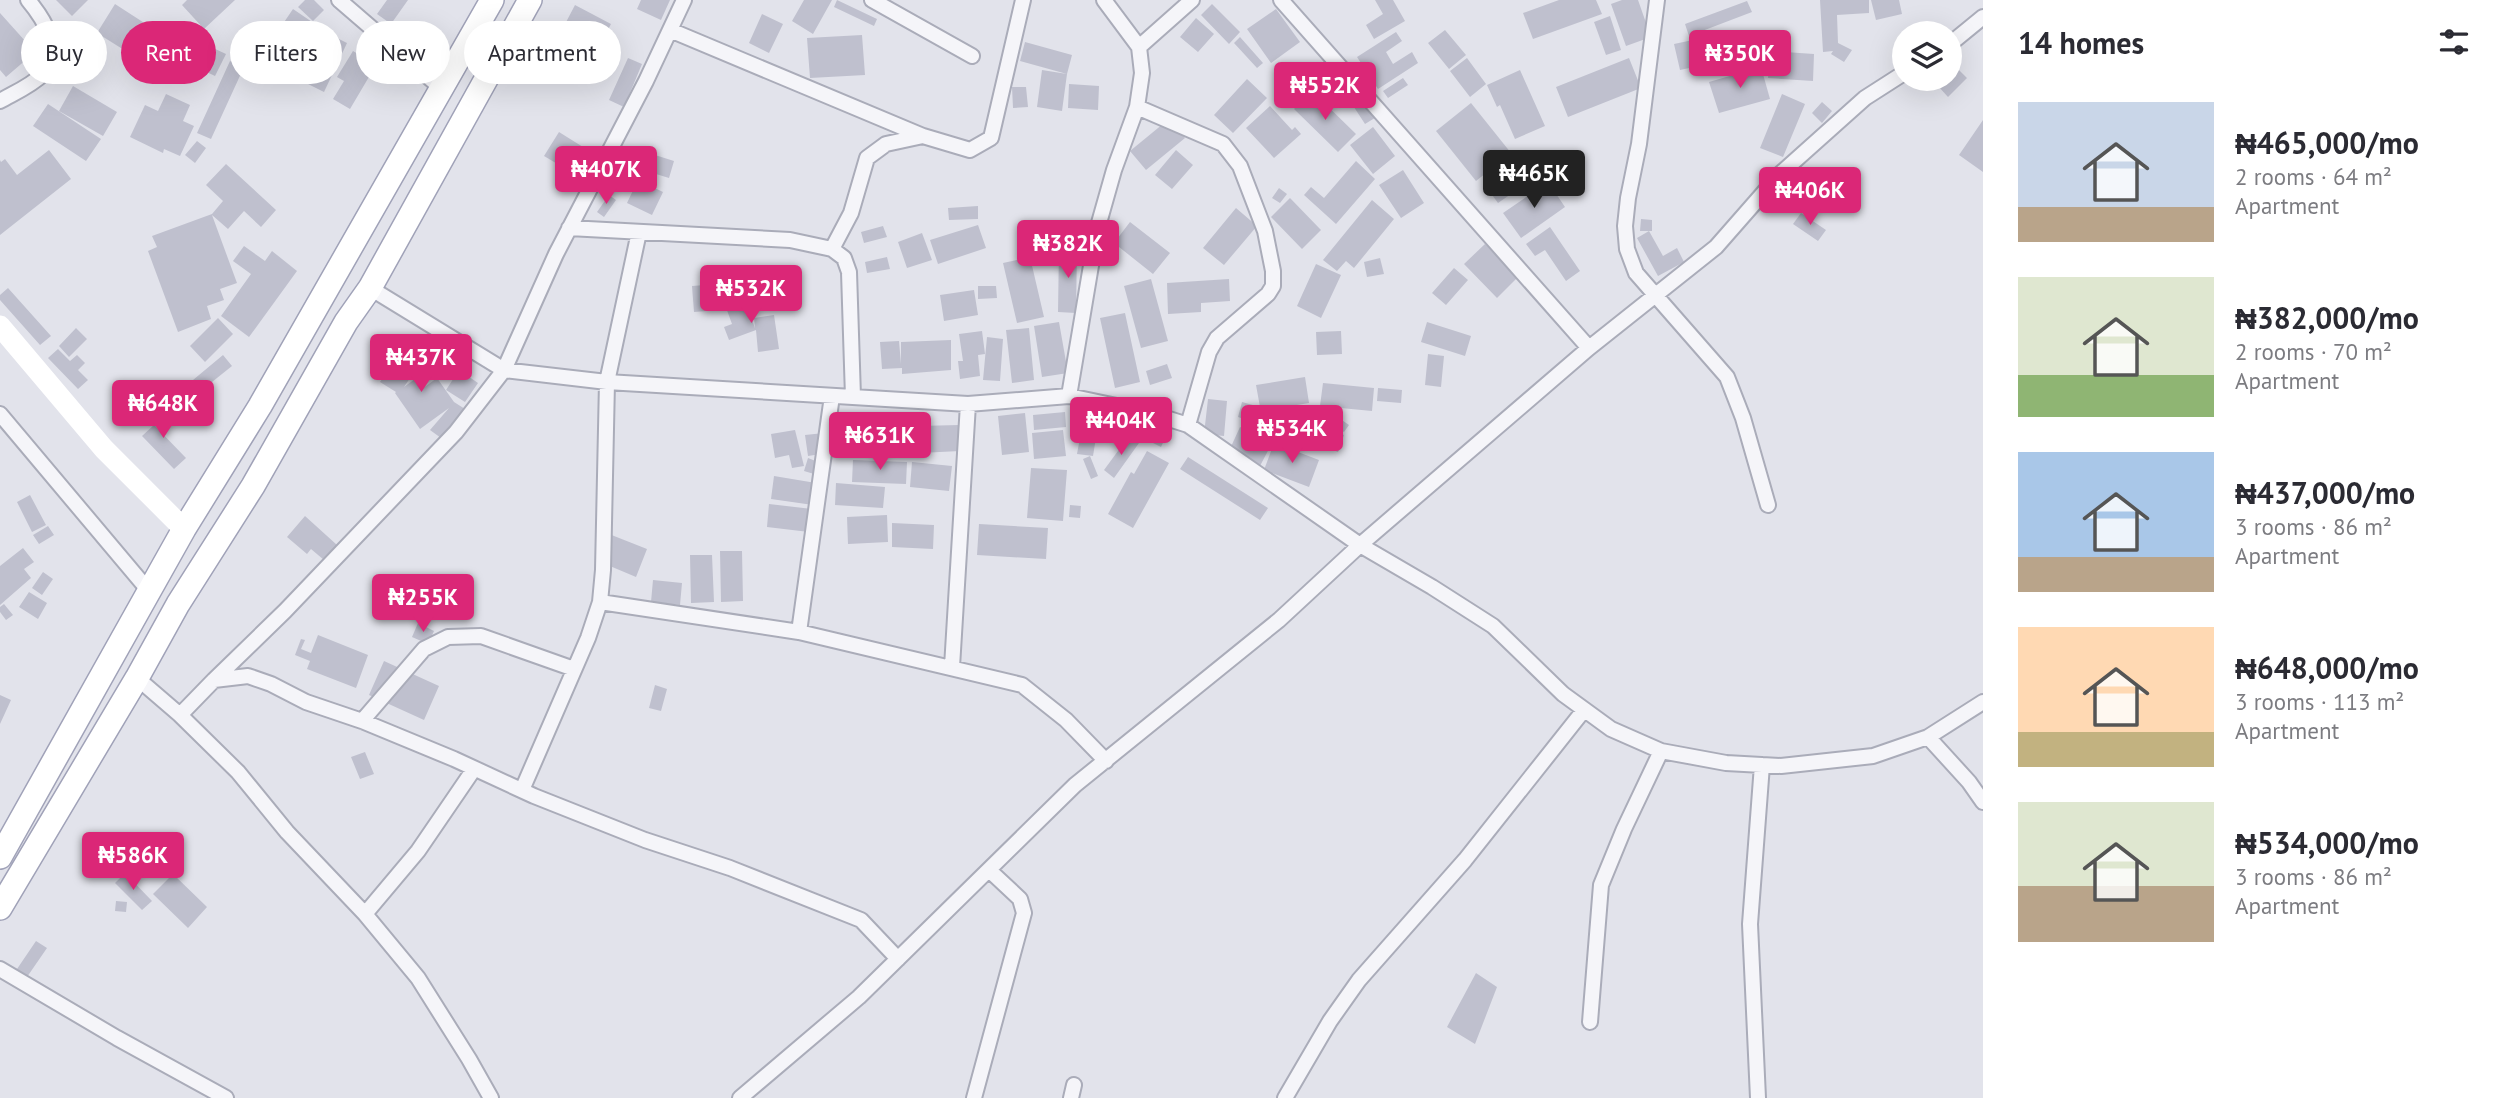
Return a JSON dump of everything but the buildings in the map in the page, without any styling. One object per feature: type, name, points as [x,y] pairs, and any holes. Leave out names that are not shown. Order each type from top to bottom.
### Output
[{"type":"main road","points":[[0,856],[184,529],[260,406],[492,0]]},
{"type":"main road","points":[[0,908],[132,687],[178,604],[253,486],[346,322],[370,288],[530,0]]},
{"type":"main road","points":[[319,302],[346,322]]},
{"type":"main road","points":[[100,678],[132,687]]},
{"type":"street","points":[[0,101],[43,74],[51,61],[51,36],[27,0]]},
{"type":"street","points":[[339,0],[441,88]]},
{"type":"street","points":[[180,715],[285,611],[456,432],[504,370],[569,228],[684,0]]},
{"type":"street","points":[[872,0],[972,56]]},
{"type":"street","points":[[670,30],[923,136],[970,150],[991,138],[1023,0]]},
{"type":"street","points":[[1069,396],[1097,230],[1114,170],[1138,107],[1142,73],[1139,47],[1104,0]]},
{"type":"street","points":[[1139,47],[1192,0]]},
{"type":"street","points":[[1280,0],[1589,348]]},
{"type":"street","points":[[1657,0],[1639,144],[1628,198],[1625,226],[1627,249],[1636,273],[1727,377],[1743,418],[1768,505]]},
{"type":"street","points":[[1962,34],[1983,17]]},
{"type":"street","points":[[740,1098],[859,997],[1075,785],[1279,620],[1360,545],[1589,348],[1716,247],[1780,174],[1856,106],[1892,81]]},
{"type":"street","points":[[1138,107],[1223,144],[1240,166],[1265,231],[1273,271],[1273,286],[1268,294],[1216,338],[1209,352],[1188,425]]},
{"type":"street","points":[[832,248],[851,213],[867,158],[886,144],[923,136]]},
{"type":"street","points":[[569,228],[790,240],[832,248],[844,258],[849,272],[853,397]]},
{"type":"street","points":[[522,790],[600,602],[607,382],[639,232]]},
{"type":"street","points":[[370,288],[504,370],[607,382],[968,404],[1069,396],[1150,413],[1188,425],[1360,545],[1493,626],[1563,694],[1611,729],[1661,751],[1726,763],[1762,765],[1873,756],[1928,737],[1983,702]]},
{"type":"street","points":[[0,326],[104,449],[184,529]]},
{"type":"street","points":[[799,632],[832,396]]},
{"type":"street","points":[[952,667],[968,404]]},
{"type":"street","points":[[0,414],[149,591]]},
{"type":"street","points":[[600,602],[799,632],[1022,685],[1066,720],[1106,761]]},
{"type":"street","points":[[362,721],[424,649],[449,637],[481,636],[574,669]]},
{"type":"street","points":[[214,680],[248,676],[271,684],[306,702],[362,721],[645,840],[730,867],[861,920],[898,959]]},
{"type":"street","points":[[132,687],[180,715],[237,772],[287,832],[365,914],[418,978],[491,1098]]},
{"type":"street","points":[[1285,1098],[1330,1021],[1360,980],[1465,860],[1584,710]]},
{"type":"street","points":[[1928,737],[1969,782],[1983,802]]},
{"type":"street","points":[[1590,1022],[1601,885],[1624,828],[1661,751]]},
{"type":"street","points":[[1758,1098],[1750,924],[1762,765]]},
{"type":"street","points":[[365,914],[418,851],[474,769]]},
{"type":"street","points":[[974,1098],[1024,913],[1020,899],[989,870]]},
{"type":"street","points":[[0,969],[226,1098]]}]
